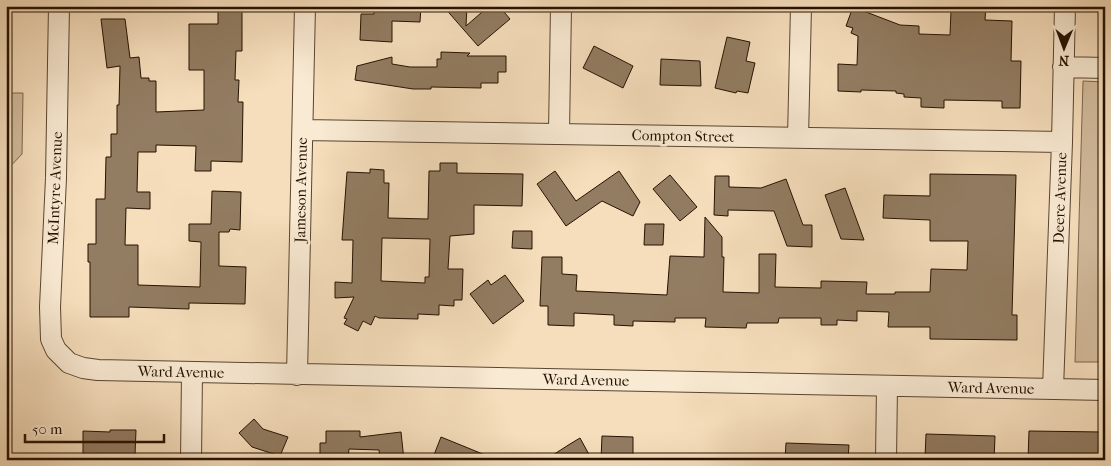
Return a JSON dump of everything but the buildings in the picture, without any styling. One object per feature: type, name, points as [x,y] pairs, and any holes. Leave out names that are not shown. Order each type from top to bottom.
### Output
[{"type":"street","name":"McIntyre Avenue","points":[[59,6],[56,178],[50,306],[51,339],[56,350],[69,362]]},
{"type":"street","name":"Jameson Avenue","points":[[297,374],[305,6]]},
{"type":"street","points":[[559,133],[561,6]]},
{"type":"street","points":[[798,138],[801,6]]},
{"type":"street","name":"Deere Avenue","points":[[1054,389],[1065,6]]},
{"type":"street","points":[[1063,67],[1105,68]]},
{"type":"street","name":"Compton Street","points":[[303,130],[1062,142]]},
{"type":"street","name":"Ward Avenue","points":[[69,362],[83,368],[98,370],[1105,390]]},
{"type":"street","points":[[191,460],[192,372]]},
{"type":"street","points":[[886,460],[888,386]]},
{"type":"shaded area","points":[[1083,81],[1105,82],[1105,362],[1075,362]]},
{"type":"shaded area","points":[[6,93],[23,93],[22,154],[6,171]]}]
